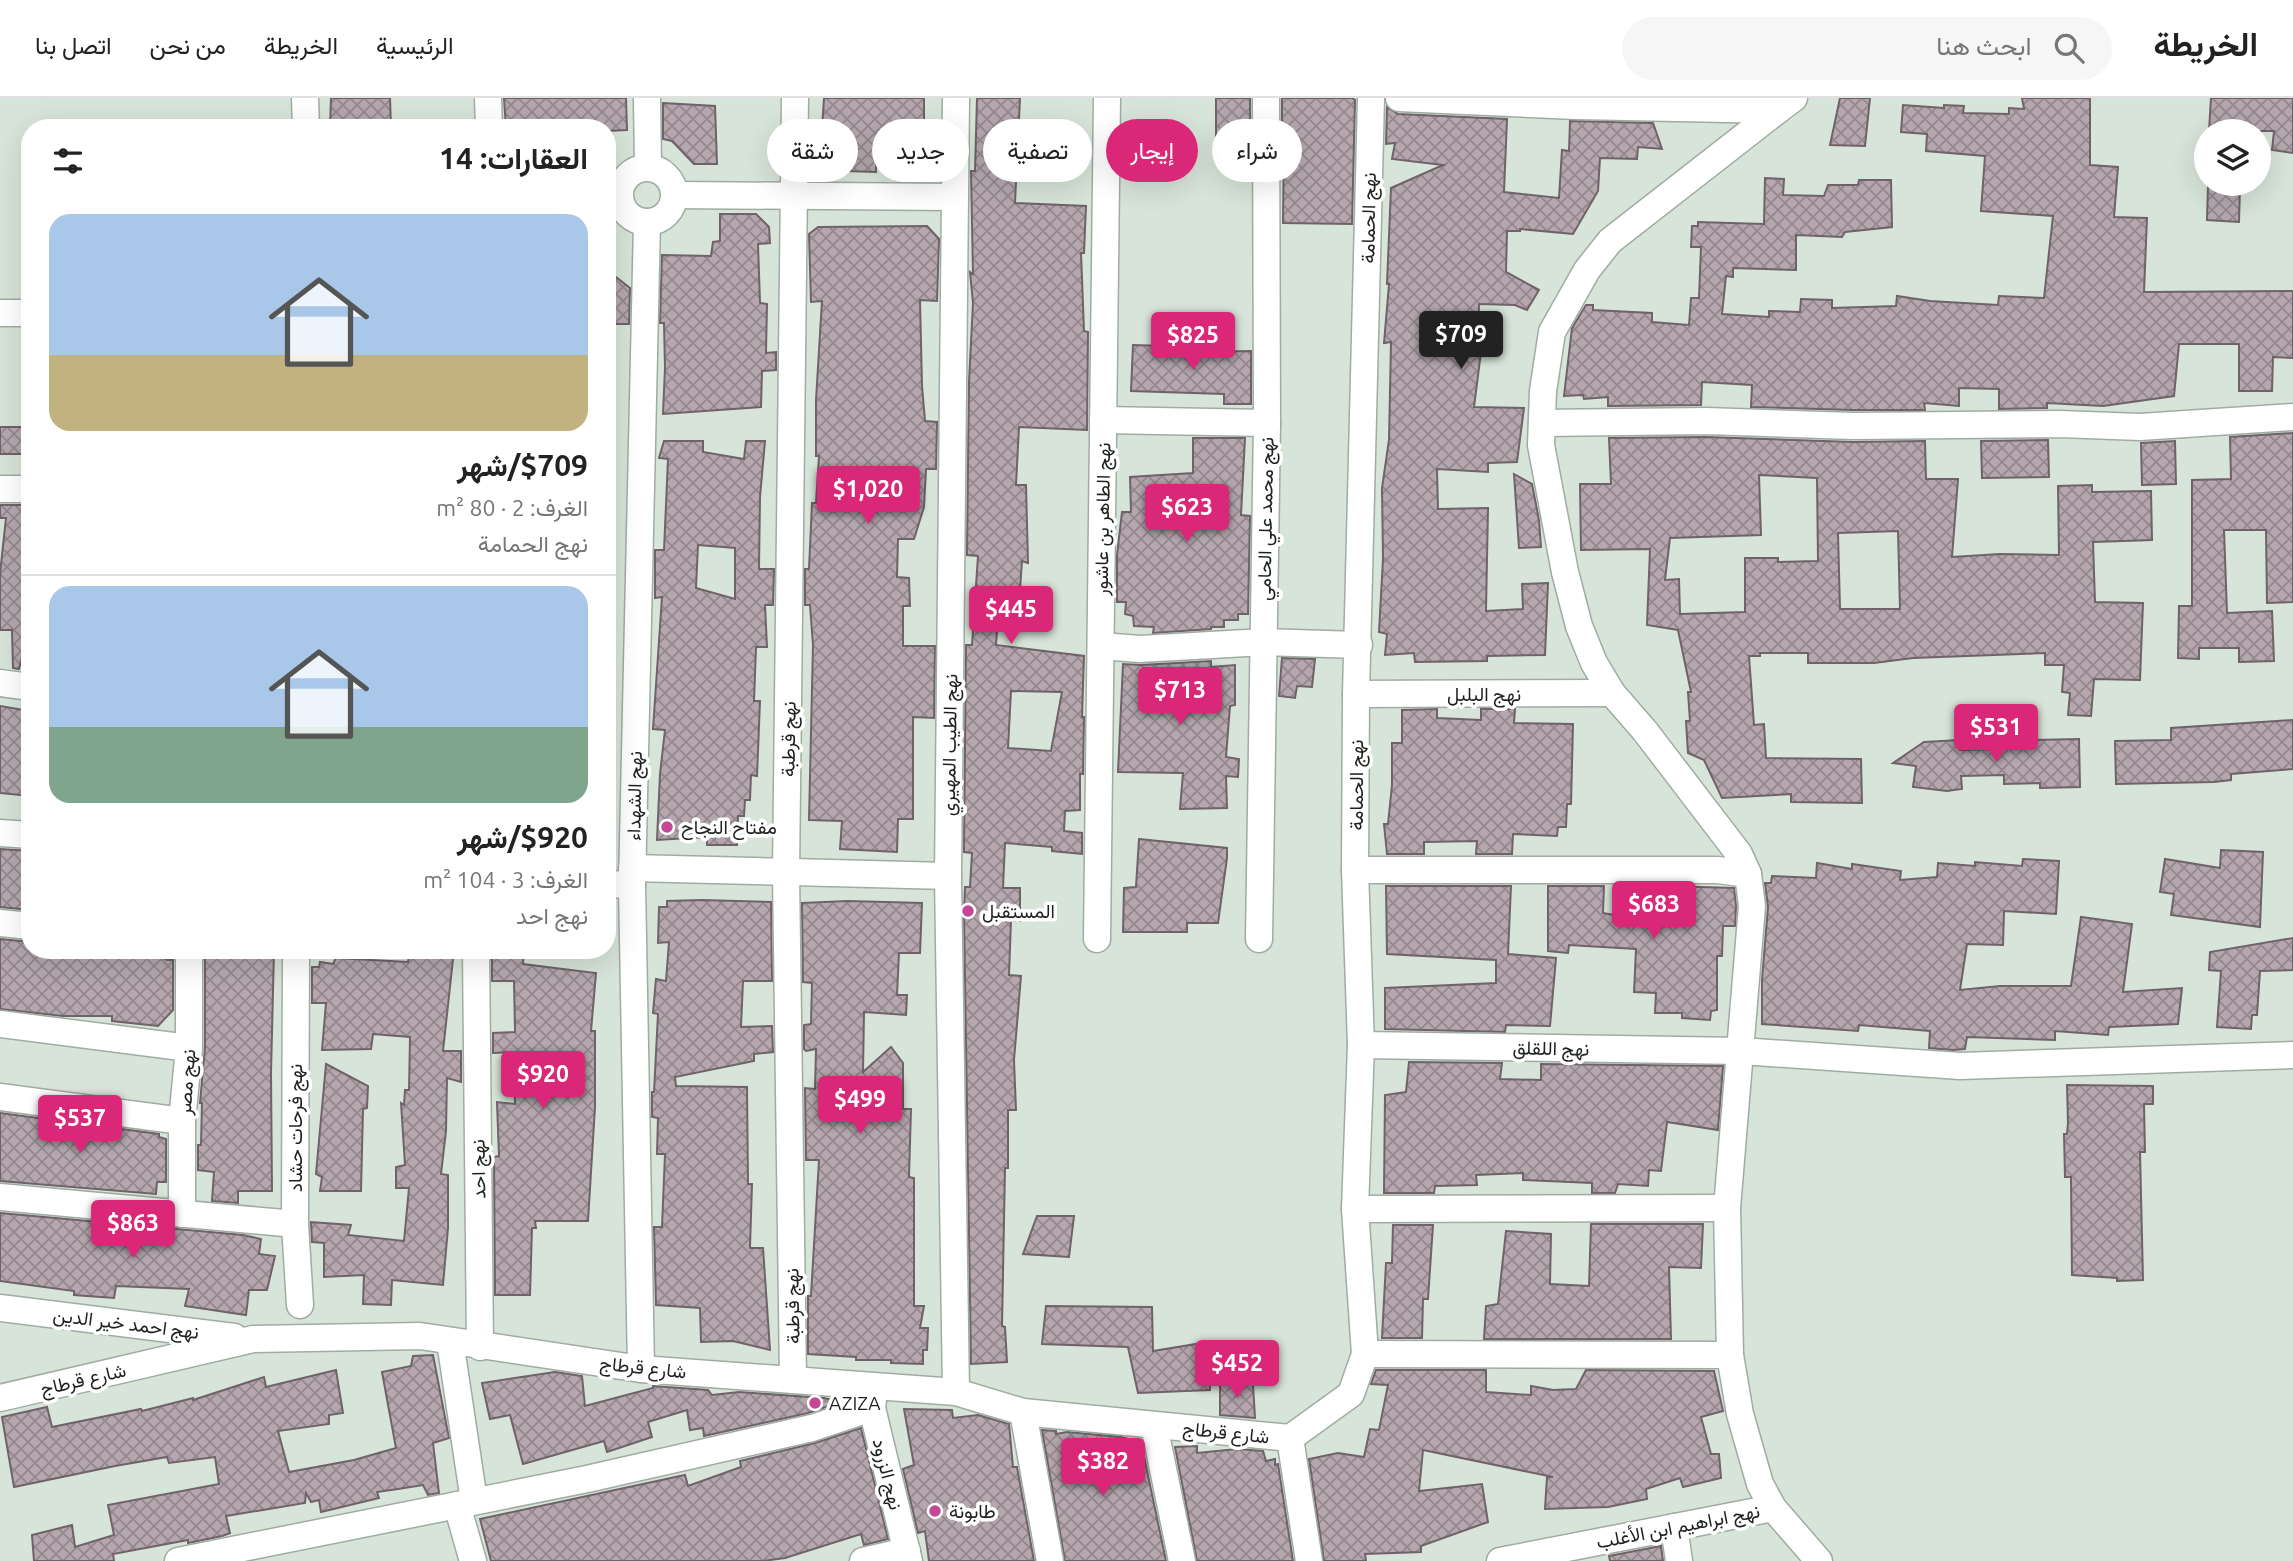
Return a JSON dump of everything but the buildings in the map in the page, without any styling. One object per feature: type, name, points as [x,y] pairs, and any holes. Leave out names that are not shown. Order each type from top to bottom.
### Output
[{"type":"street","points":[[305,98],[306,119]]},
{"type":"street","points":[[488,98],[489,119]]},
{"type":"street","points":[[647,98],[648,167]]},
{"type":"street","name":"نهج قرطبة","points":[[793,1380],[786,873],[795,98]]},
{"type":"street","name":"نهج الطيب المهيري","points":[[956,98],[948,876],[956,1392]]},
{"type":"street","name":"نهج الطاهر بن عاشور","points":[[1097,939],[1107,98]]},
{"type":"street","name":"نهج محمد علي الحامي","points":[[1259,939],[1266,423],[1266,98]]},
{"type":"street","name":"نهج الحمامة","points":[[1290,1438],[1351,1394],[1365,1354],[1355,1209],[1361,1045],[1355,870],[1356,694],[1371,98]]},
{"type":"street","points":[[1399,98],[1576,106],[1786,104]]},
{"type":"street","points":[[1786,104],[1610,242],[1587,270],[1552,332],[1543,391],[1541,445],[1565,572],[1575,612],[1594,663],[1612,692],[1739,854],[1748,874],[1752,906],[1727,1208],[1730,1355],[1740,1414],[1760,1484],[1773,1508],[1819,1561]]},
{"type":"street","points":[[616,192],[628,175],[648,167],[667,176],[673,184],[675,195],[667,214],[647,222],[628,214],[616,198]]},
{"type":"street","points":[[675,195],[955,197]]},
{"type":"street","name":"نهج الشهداء","points":[[641,1369],[624,879],[647,222]]},
{"type":"street","points":[[0,313],[21,313]]},
{"type":"street","points":[[1542,423],[1706,421],[1853,426],[2060,424],[2140,427],[2293,417]]},
{"type":"street","points":[[1103,420],[1266,423]]},
{"type":"street","points":[[0,489],[21,489]]},
{"type":"street","points":[[1101,646],[1140,649],[1264,642],[1359,645]]},
{"type":"street","points":[[0,683],[21,686]]},
{"type":"street","name":"نهج البلبل","points":[[1356,694],[1612,692]]},
{"type":"street","points":[[0,833],[21,834]]},
{"type":"street","points":[[1355,870],[1718,870],[1748,874]]},
{"type":"street","points":[[624,879],[786,873],[948,876]]},
{"type":"street","points":[[0,923],[21,925]]},
{"type":"street","name":"نهج مصر","points":[[182,1214],[183,1121],[189,1048],[189,959]]},
{"type":"street","name":"نهج فرحات حشاد","points":[[296,959],[295,1224],[300,1305]]},
{"type":"street","name":"نهج احد","points":[[476,959],[480,1347]]},
{"type":"street","points":[[0,1024],[189,1048]]},
{"type":"street","name":"نهج اللقلق","points":[[1361,1045],[1741,1051],[1959,1066],[2293,1055]]},
{"type":"street","points":[[0,1097],[183,1121]]},
{"type":"street","points":[[0,1197],[295,1224]]},
{"type":"street","points":[[1355,1209],[1727,1208]]},
{"type":"street","name":"نهج احمد خير الدين","points":[[0,1308],[253,1339]]},
{"type":"street","name":"شارع قرطاج","points":[[0,1398],[253,1339],[421,1336],[480,1347],[641,1369],[793,1380],[873,1398],[956,1392],[1023,1412],[1290,1438]]},
{"type":"street","points":[[450,1341],[473,1561]]},
{"type":"street","points":[[1365,1354],[1730,1355]]},
{"type":"street","points":[[178,1561],[587,1479],[811,1428],[873,1398]]},
{"type":"street","name":"نهج الزرود","points":[[873,1398],[908,1556]]},
{"type":"street","points":[[1023,1412],[1050,1561]]},
{"type":"street","points":[[1154,1425],[1182,1561]]},
{"type":"street","points":[[1290,1438],[1309,1561]]},
{"type":"street","name":"نهج ابراهيم ابن الأغلب","points":[[1500,1561],[1545,1556],[1773,1508]]},
{"type":"street","points":[[1674,1527],[1679,1561]]},
{"type":"street","points":[[863,1561],[908,1556]]},
{"type":"place","name":"مفتاح النجاح","points":[[667,827]]},
{"type":"place","name":"المستقبل","points":[[968,911]]},
{"type":"place","name":"AZIZA","points":[[815,1403]]},
{"type":"place","name":"طابونة","points":[[935,1511]]}]
